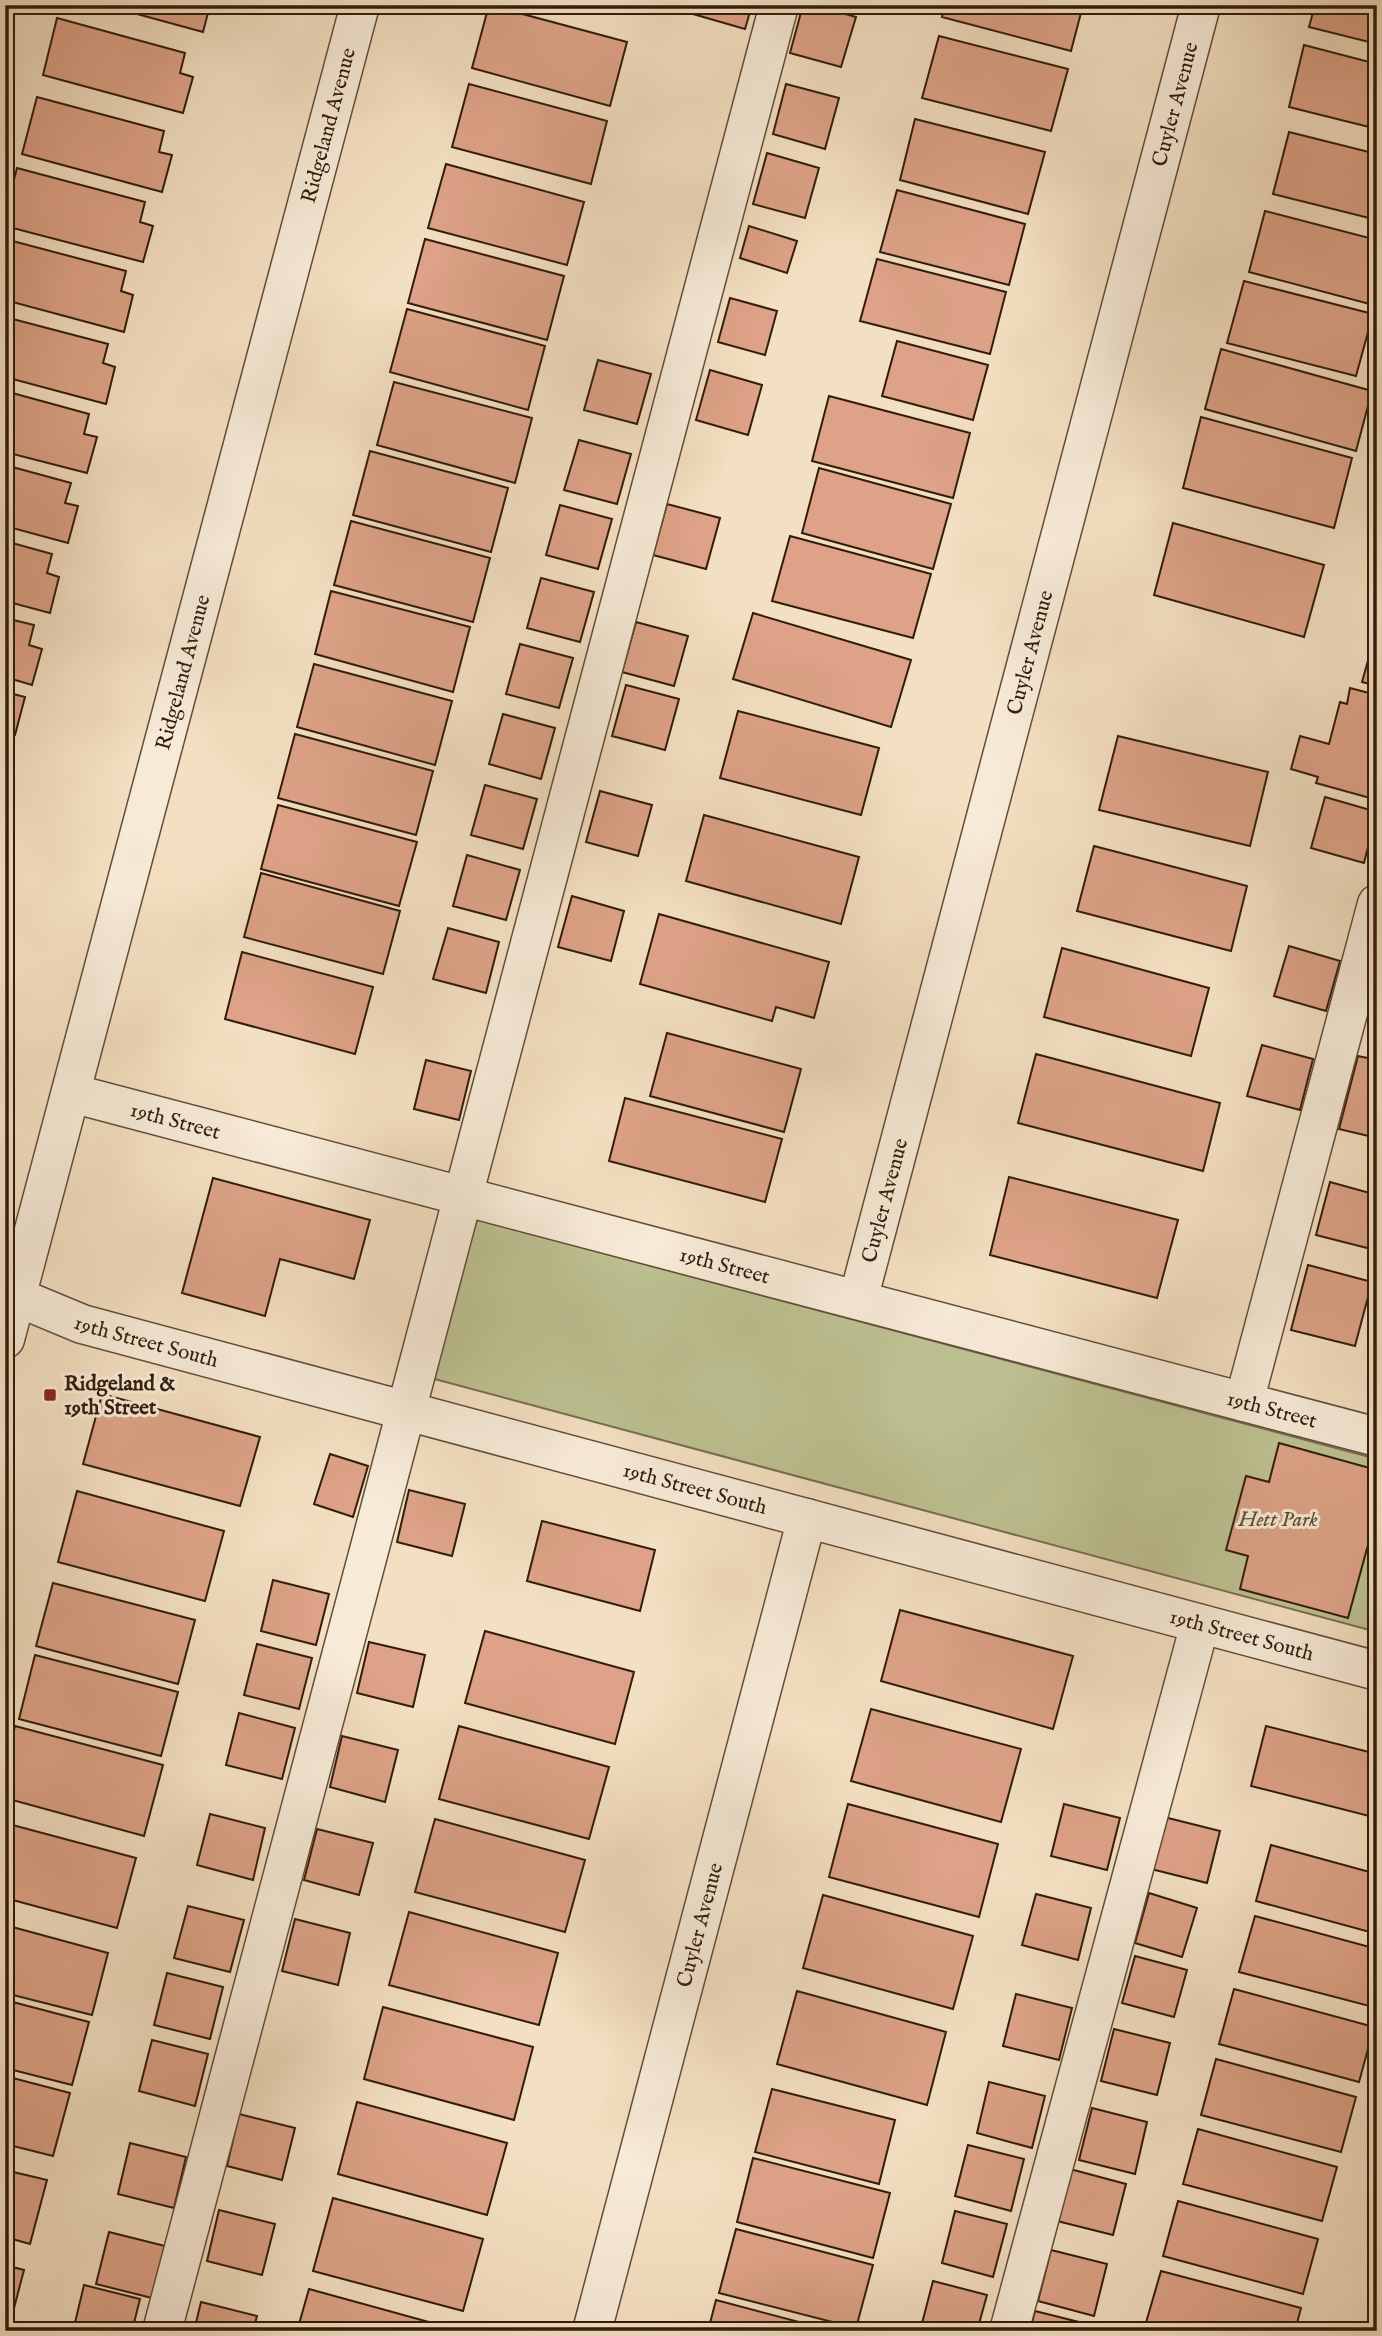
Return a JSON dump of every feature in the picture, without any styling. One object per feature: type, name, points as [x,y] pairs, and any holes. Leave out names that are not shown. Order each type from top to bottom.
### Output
[{"type":"street","name":"Ridgeland Avenue","points":[[5,1339],[11,1294],[71,1093],[360,5]]},
{"type":"street","points":[[162,2331],[779,5]]},
{"type":"street","name":"Cuyler Avenue","points":[[858,1300],[1201,5]]},
{"type":"street","points":[[1244,1402],[1377,904]]},
{"type":"street","name":"19th Street","points":[[71,1093],[1377,1437]]},
{"type":"street","name":"19th Street South","points":[[11,1294],[82,1324],[1377,1671]]},
{"type":"street","name":"Cuyler Avenue","points":[[592,2331],[807,1518]]},
{"type":"street","points":[[1009,2331],[1200,1624]]},
{"type":"green space","name":"Hett Park","points":[[475,1219],[1377,1459],[1377,1632],[431,1378]]},
{"type":"building","points":[[104,5],[210,5],[203,32]]},
{"type":"building","points":[[489,5],[627,42],[610,106],[472,68]]},
{"type":"building","points":[[605,5],[634,5],[632,13]]},
{"type":"building","points":[[696,5],[752,5],[745,29],[693,14]]},
{"type":"building","points":[[803,5],[813,5],[856,17],[841,67],[790,53]]},
{"type":"building","points":[[945,5],[1083,5],[1071,51],[942,17]]},
{"type":"building","points":[[1315,5],[1377,5],[1377,44],[1309,27]]},
{"type":"building","points":[[57,18],[185,53],[180,73],[193,77],[183,113],[43,75]]},
{"type":"building","points":[[939,36],[1068,69],[1051,131],[922,98]]},
{"type":"building","points":[[1304,45],[1377,64],[1377,129],[1289,107]]},
{"type":"building","points":[[469,84],[607,121],[591,184],[452,147]]},
{"type":"building","points":[[786,84],[839,98],[825,149],[773,134]]},
{"type":"building","points":[[37,97],[164,131],[159,152],[172,155],[162,192],[22,154]]},
{"type":"building","points":[[915,119],[1045,152],[1028,214],[900,180]]},
{"type":"building","points":[[1289,132],[1377,154],[1377,220],[1273,194]]},
{"type":"building","points":[[767,153],[819,168],[805,218],[753,204]]},
{"type":"building","points":[[446,164],[584,202],[567,265],[428,228]]},
{"type":"building","points":[[17,168],[145,202],[140,222],[153,226],[143,262],[5,226],[5,214]]},
{"type":"building","points":[[897,190],[1025,224],[1009,285],[880,252]]},
{"type":"building","points":[[1265,211],[1377,240],[1377,306],[1249,272]]},
{"type":"building","points":[[749,226],[797,241],[787,273],[740,258]]},
{"type":"building","points":[[5,239],[126,271],[121,291],[133,295],[124,332],[5,300]]},
{"type":"building","points":[[425,239],[564,276],[547,340],[408,303]]},
{"type":"building","points":[[877,259],[1006,292],[990,354],[860,321]]},
{"type":"building","points":[[1244,281],[1373,314],[1356,376],[1227,343]]},
{"type":"building","points":[[730,298],[777,311],[765,355],[718,342]]},
{"type":"building","points":[[407,309],[545,346],[528,410],[390,372]]},
{"type":"building","points":[[5,317],[108,344],[103,363],[115,367],[106,404],[5,377]]},
{"type":"building","points":[[897,341],[988,365],[973,420],[882,396]]},
{"type":"building","points":[[1221,349],[1372,391],[1356,451],[1205,409]]},
{"type":"building","points":[[598,360],[651,374],[637,424],[584,410]]},
{"type":"building","points":[[710,370],[762,385],[748,435],[696,420]]},
{"type":"building","points":[[394,382],[532,418],[515,483],[377,445]]},
{"type":"building","points":[[5,391],[89,414],[84,434],[97,437],[87,473],[5,452]]},
{"type":"building","points":[[829,396],[970,433],[953,498],[812,461]]},
{"type":"building","points":[[1201,417],[1352,458],[1334,528],[1183,488]]},
{"type":"building","points":[[579,440],[631,454],[617,504],[564,490]]},
{"type":"building","points":[[370,451],[508,488],[491,552],[353,515]]},
{"type":"building","points":[[5,465],[71,483],[65,503],[78,506],[68,543],[5,526]]},
{"type":"building","points":[[819,468],[951,504],[933,569],[802,533]]},
{"type":"building","points":[[667,504],[720,518],[706,569],[653,555]]},
{"type":"building","points":[[560,505],[612,519],[598,569],[546,555]]},
{"type":"building","points":[[351,521],[490,558],[473,622],[334,585]]},
{"type":"building","points":[[1173,523],[1324,565],[1304,637],[1154,595]]},
{"type":"building","points":[[790,536],[931,574],[913,638],[772,601]]},
{"type":"building","points":[[5,541],[52,554],[47,573],[59,577],[50,613],[5,601]]},
{"type":"building","points":[[541,578],[594,592],[580,642],[527,628]]},
{"type":"building","points":[[331,591],[470,627],[453,692],[315,654]]},
{"type":"building","points":[[753,613],[911,660],[891,727],[733,679]]},
{"type":"building","points":[[5,618],[34,625],[29,645],[42,649],[32,685],[5,677]]},
{"type":"building","points":[[636,622],[688,636],[674,686],[622,672]]},
{"type":"building","points":[[1377,632],[1377,686],[1362,682]]},
{"type":"building","points":[[520,644],[573,658],[559,708],[506,694]]},
{"type":"building","points":[[314,664],[452,701],[435,765],[297,727]]},
{"type":"building","points":[[626,685],[679,699],[665,750],[612,736]]},
{"type":"building","points":[[1350,688],[1377,695],[1377,800],[1316,783],[1318,777],[1291,769],[1300,736],[1329,744],[1340,702],[1347,704]]},
{"type":"building","points":[[5,692],[25,697],[15,735],[5,733]]},
{"type":"building","points":[[738,711],[879,748],[861,815],[720,778]]},
{"type":"building","points":[[503,714],[555,728],[541,779],[489,764]]},
{"type":"building","points":[[295,734],[433,771],[416,835],[278,798]]},
{"type":"building","points":[[1118,736],[1268,772],[1250,846],[1099,810]]},
{"type":"building","points":[[485,785],[537,799],[523,849],[471,835]]},
{"type":"building","points":[[600,791],[652,805],[638,856],[586,842]]},
{"type":"building","points":[[1325,797],[1377,812],[1364,863],[1311,848]]},
{"type":"building","points":[[278,805],[417,842],[399,906],[261,869]]},
{"type":"building","points":[[704,815],[859,857],[841,924],[686,881]]},
{"type":"building","points":[[1094,846],[1247,886],[1231,951],[1077,911]]},
{"type":"building","points":[[467,855],[520,870],[506,920],[453,906]]},
{"type":"building","points":[[261,873],[400,911],[383,974],[244,937]]},
{"type":"building","points":[[572,896],[624,911],[611,961],[558,947]]},
{"type":"building","points":[[659,914],[829,962],[814,1018],[776,1007],[772,1021],[640,984]]},
{"type":"building","points":[[448,928],[499,942],[486,993],[433,979]]},
{"type":"building","points":[[1289,946],[1340,961],[1326,1011],[1274,996]]},
{"type":"building","points":[[1062,948],[1209,988],[1191,1056],[1044,1017]]},
{"type":"building","points":[[242,952],[373,987],[355,1054],[225,1019]]},
{"type":"building","points":[[667,1033],[801,1069],[784,1132],[650,1096]]},
{"type":"building","points":[[1262,1045],[1313,1059],[1300,1110],[1247,1096]]},
{"type":"building","points":[[1036,1054],[1220,1103],[1203,1171],[1018,1123]]},
{"type":"building","points":[[1358,1056],[1377,1060],[1377,1138],[1339,1129]]},
{"type":"building","points":[[426,1060],[471,1071],[459,1120],[414,1109]]},
{"type":"building","points":[[625,1098],[782,1139],[765,1202],[609,1161]]},
{"type":"building","points":[[1009,1177],[1178,1220],[1157,1298],[990,1255]]},
{"type":"building","points":[[213,1178],[370,1220],[354,1279],[280,1259],[265,1316],[182,1293]]},
{"type":"building","points":[[1330,1182],[1377,1195],[1375,1250],[1316,1235]]},
{"type":"building","points":[[1308,1265],[1372,1282],[1355,1346],[1291,1330]]},
{"type":"building","points":[[102,1394],[260,1437],[240,1506],[83,1464]]},
{"type":"building","points":[[1279,1443],[1377,1470],[1377,1512],[1348,1618],[1240,1589],[1248,1556],[1226,1550],[1246,1476],[1269,1482]]},
{"type":"building","points":[[330,1454],[368,1466],[353,1517],[314,1504]]},
{"type":"building","points":[[409,1490],[465,1504],[452,1556],[397,1542]]},
{"type":"building","points":[[77,1491],[224,1531],[205,1601],[58,1562]]},
{"type":"building","points":[[542,1521],[655,1550],[640,1611],[527,1581]]},
{"type":"building","points":[[273,1580],[329,1594],[316,1645],[261,1631]]},
{"type":"building","points":[[53,1583],[195,1620],[178,1684],[36,1646]]},
{"type":"building","points":[[900,1610],[1073,1656],[1053,1729],[881,1681]]},
{"type":"building","points":[[485,1631],[634,1672],[615,1744],[465,1703]]},
{"type":"building","points":[[369,1642],[425,1655],[413,1707],[357,1693]]},
{"type":"building","points":[[257,1644],[312,1658],[299,1709],[244,1695]]},
{"type":"building","points":[[35,1655],[178,1692],[161,1756],[19,1719]]},
{"type":"building","points":[[871,1709],[1021,1749],[1001,1822],[851,1781]]},
{"type":"building","points":[[239,1713],[295,1728],[282,1779],[226,1765]]},
{"type":"building","points":[[15,1726],[163,1765],[144,1836],[5,1798],[5,1764]]},
{"type":"building","points":[[459,1726],[609,1767],[589,1839],[439,1799]]},
{"type":"building","points":[[1266,1726],[1377,1754],[1377,1818],[1251,1786]]},
{"type":"building","points":[[342,1736],[398,1750],[385,1802],[330,1787]]},
{"type":"building","points":[[848,1804],[998,1844],[979,1917],[829,1877]]},
{"type":"building","points":[[1064,1804],[1120,1818],[1107,1870],[1051,1856]]},
{"type":"building","points":[[210,1814],[265,1828],[253,1880],[197,1865]]},
{"type":"building","points":[[1164,1817],[1220,1831],[1207,1883],[1151,1869]]},
{"type":"building","points":[[435,1819],[585,1860],[565,1932],[415,1892]]},
{"type":"building","points":[[5,1823],[136,1858],[117,1928],[5,1898]]},
{"type":"building","points":[[317,1829],[373,1843],[359,1895],[304,1880]]},
{"type":"building","points":[[1271,1845],[1377,1874],[1377,1934],[1256,1901]]},
{"type":"building","points":[[1149,1893],[1197,1908],[1182,1957],[1135,1943]]},
{"type":"building","points":[[1036,1894],[1091,1908],[1078,1960],[1022,1945]]},
{"type":"building","points":[[823,1895],[973,1936],[953,2009],[803,1968]]},
{"type":"building","points":[[188,1906],[244,1920],[230,1972],[174,1958]]},
{"type":"building","points":[[409,1912],[558,1953],[539,2025],[389,1985]]},
{"type":"building","points":[[1255,1916],[1377,1949],[1377,2008],[1239,1972]]},
{"type":"building","points":[[295,1919],[350,1933],[338,1985],[282,1971]]},
{"type":"building","points":[[5,1925],[108,1953],[92,2015],[5,1993]]},
{"type":"building","points":[[1135,1956],[1187,1970],[1174,2017],[1122,2003]]},
{"type":"building","points":[[167,1973],[223,1987],[210,2039],[154,2025]]},
{"type":"building","points":[[1234,1989],[1374,2027],[1359,2082],[1219,2044]]},
{"type":"building","points":[[797,1991],[946,2032],[927,2105],[777,2064]]},
{"type":"building","points":[[1016,1994],[1072,2008],[1059,2060],[1003,2046]]},
{"type":"building","points":[[5,2000],[89,2022],[72,2085],[5,2068]]},
{"type":"building","points":[[383,2007],[533,2047],[514,2120],[364,2079]]},
{"type":"building","points":[[1114,2029],[1170,2043],[1157,2095],[1101,2081]]},
{"type":"building","points":[[152,2040],[208,2054],[195,2106],[139,2091]]},
{"type":"building","points":[[1216,2059],[1356,2097],[1341,2152],[1201,2115]]},
{"type":"building","points":[[5,2076],[70,2093],[53,2156],[5,2144]]},
{"type":"building","points":[[989,2082],[1045,2096],[1032,2148],[977,2133]]},
{"type":"building","points":[[772,2089],[895,2120],[879,2184],[755,2152]]},
{"type":"building","points":[[357,2102],[507,2143],[487,2215],[338,2174]]},
{"type":"building","points":[[1092,2108],[1147,2122],[1135,2174],[1079,2160]]},
{"type":"building","points":[[239,2114],[295,2128],[282,2180],[227,2166]]},
{"type":"building","points":[[1198,2129],[1337,2167],[1322,2221],[1183,2184]]},
{"type":"building","points":[[130,2143],[186,2157],[174,2208],[118,2194]]},
{"type":"building","points":[[968,2145],[1024,2159],[1011,2211],[955,2196]]},
{"type":"building","points":[[753,2158],[890,2193],[873,2258],[737,2222]]},
{"type":"building","points":[[1070,2169],[1126,2184],[1113,2235],[1057,2221]]},
{"type":"building","points":[[5,2170],[47,2180],[30,2244],[5,2237]]},
{"type":"building","points":[[333,2198],[483,2239],[463,2311],[313,2271]]},
{"type":"building","points":[[1178,2201],[1318,2239],[1303,2294],[1163,2256]]},
{"type":"building","points":[[219,2210],[275,2224],[262,2275],[207,2261]]},
{"type":"building","points":[[955,2211],[1007,2224],[993,2277],[942,2263]]},
{"type":"building","points":[[736,2229],[873,2265],[856,2328],[719,2293]]},
{"type":"building","points":[[109,2232],[165,2246],[152,2298],[96,2284]]},
{"type":"building","points":[[1051,2250],[1107,2264],[1094,2316],[1038,2301]]},
{"type":"building","points":[[5,2265],[24,2270],[8,2331],[5,2331]]},
{"type":"building","points":[[1161,2271],[1301,2308],[1295,2331],[1164,2331],[1145,2326]]},
{"type":"building","points":[[933,2281],[987,2295],[977,2331],[920,2331]]},
{"type":"building","points":[[84,2285],[140,2299],[132,2331],[73,2331]]},
{"type":"building","points":[[309,2289],[458,2330],[458,2331],[297,2331]]},
{"type":"building","points":[[716,2300],[833,2331],[708,2331]]},
{"type":"building","points":[[201,2302],[257,2316],[253,2331],[194,2331]]},
{"type":"building","points":[[1035,2311],[1091,2325],[1089,2331],[1030,2331]]},
{"type":"place","name":"Ridgeland & 19th Street","points":[[50,1395]]}]
